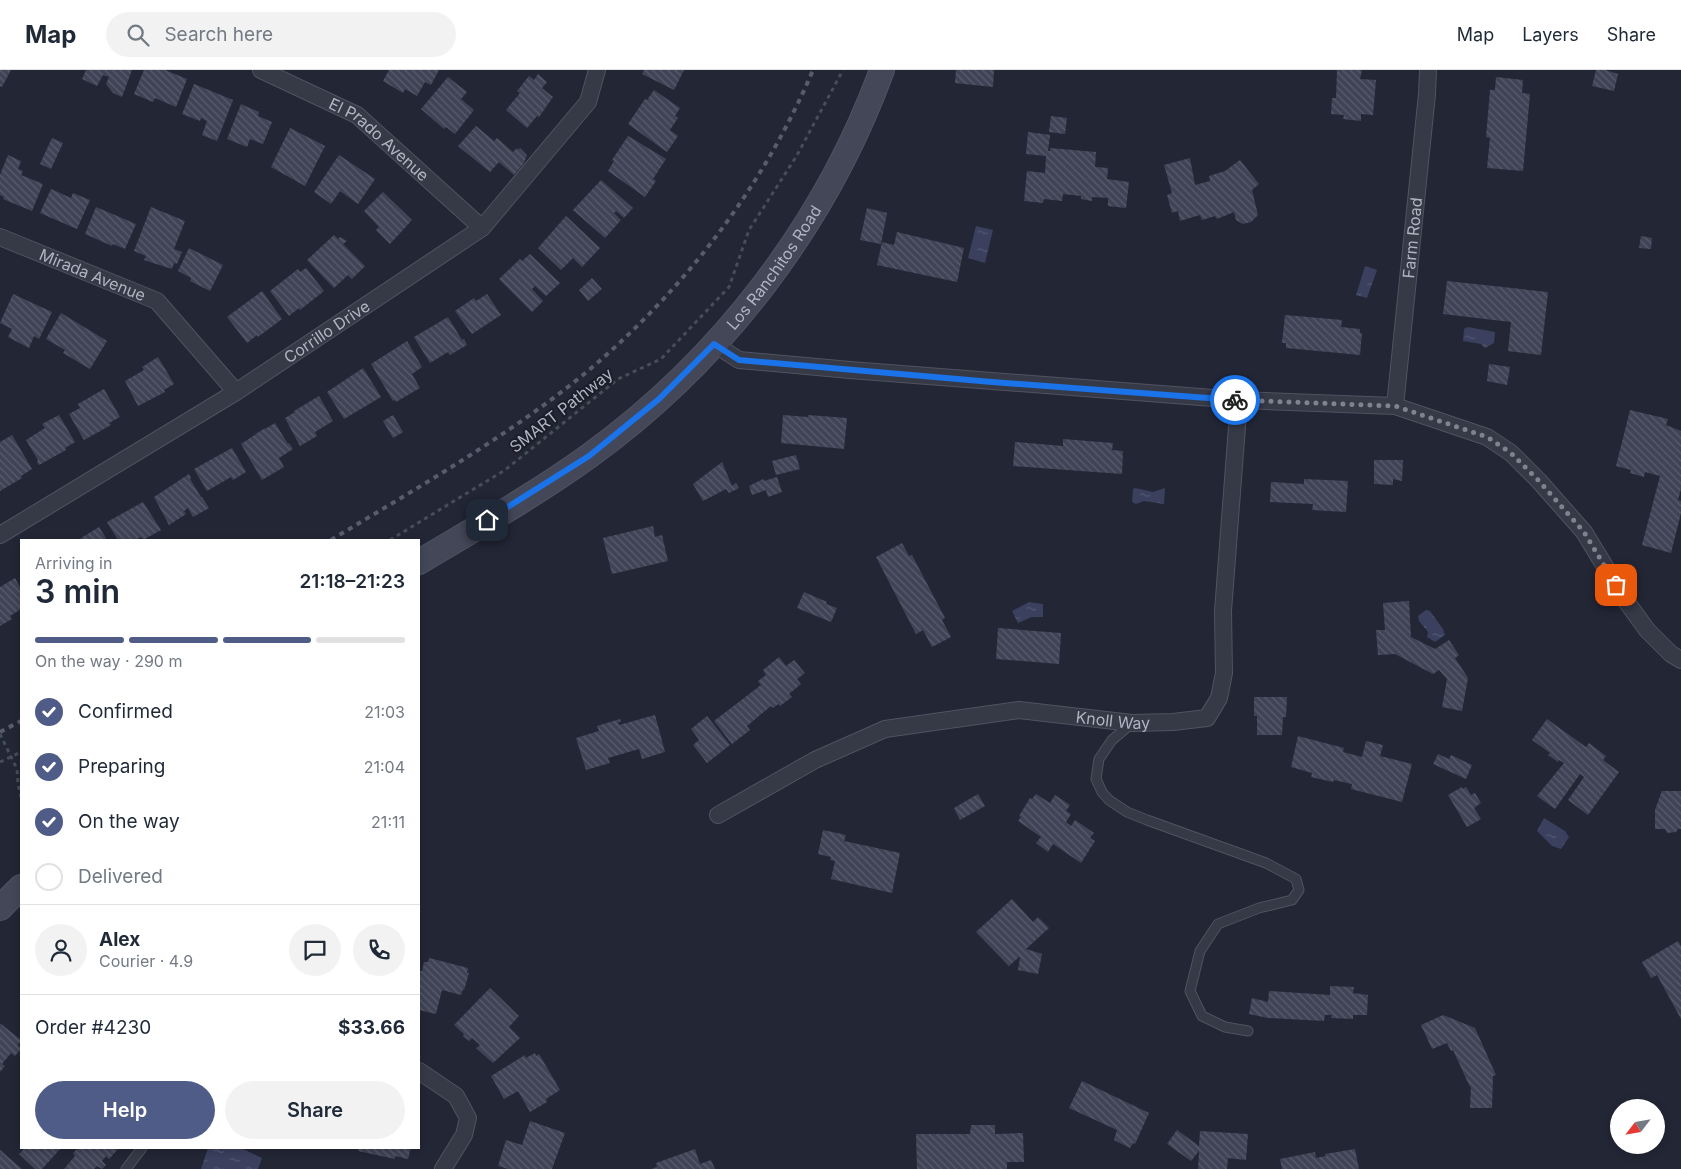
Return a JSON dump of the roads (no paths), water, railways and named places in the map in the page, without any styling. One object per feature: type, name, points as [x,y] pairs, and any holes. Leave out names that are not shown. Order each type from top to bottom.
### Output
[{"type":"main road","name":"Los Ranchitos Road","points":[[420,561],[589,456],[659,399],[714,344],[768,280],[816,210],[844,160],[868,109],[882,70]]},
{"type":"main road","points":[[0,908],[20,888]]},
{"type":"street","name":"El Prado Avenue","points":[[261,70],[357,115],[482,228]]},
{"type":"street","name":"Corrillo Drive","points":[[0,535],[236,392],[482,228],[588,102],[597,70]]},
{"type":"street","name":"Farm Road","points":[[1395,406],[1428,70]]},
{"type":"street","name":"Mirada Avenue","points":[[0,237],[157,301],[236,392]]},
{"type":"street","points":[[714,344],[739,360],[963,380],[1238,400],[1395,406],[1487,437],[1511,453],[1588,536],[1626,601],[1647,630],[1671,654],[1681,660]]},
{"type":"street","name":"Knoll Way","points":[[718,815],[815,760],[886,729],[1019,710],[1132,723],[1174,722],[1207,718],[1219,698],[1224,673],[1222,611],[1238,400]]},
{"type":"street","points":[[420,1072],[456,1096],[468,1118],[464,1134],[443,1169]]},
{"type":"lane","points":[[1132,723],[1112,740],[1099,758],[1096,779],[1102,792],[1109,800],[1127,812],[1266,863],[1296,879],[1300,890],[1292,900],[1259,908],[1218,924],[1200,951],[1190,991],[1202,1016],[1225,1027],[1248,1031]]},
{"type":"lane","points":[[126,1169],[141,1149]]},
{"type":"water","points":[[976,226],[993,230],[985,263],[968,258]]},
{"type":"water","points":[[1365,266],[1377,270],[1367,298],[1356,295]]},
{"type":"water","points":[[1468,327],[1495,332],[1494,343],[1485,348],[1481,344],[1463,341],[1464,329]]},
{"type":"water","points":[[1165,488],[1164,504],[1144,501],[1136,504],[1132,502],[1133,489],[1153,492]]},
{"type":"water","points":[[1029,602],[1043,604],[1043,617],[1032,617],[1018,623],[1012,611]]},
{"type":"water","points":[[1426,610],[1430,611],[1445,635],[1435,642],[1427,637],[1428,632],[1419,621],[1418,616]]},
{"type":"water","points":[[1544,818],[1565,831],[1569,837],[1561,849],[1552,846],[1537,831]]},
{"type":"water","points":[[208,1149],[243,1149],[262,1158],[258,1169],[201,1169]]},
{"type":"railway","points":[[333,539],[460,462],[523,420],[583,375],[654,309],[686,274],[744,197],[770,156],[793,114],[813,70]]},
{"type":"railway","points":[[0,732],[20,722]]}]
